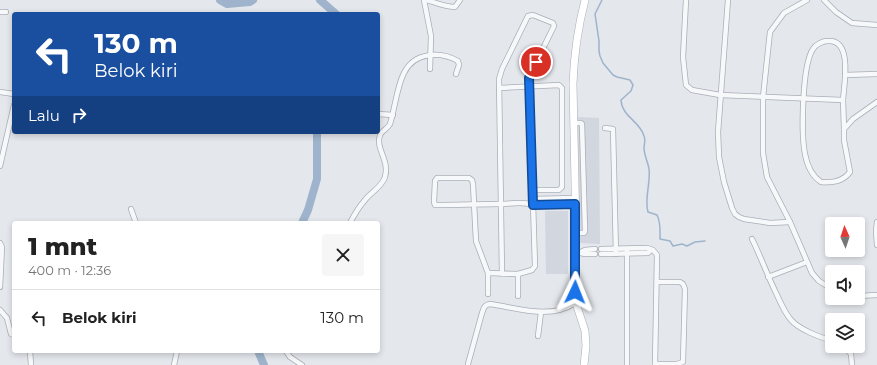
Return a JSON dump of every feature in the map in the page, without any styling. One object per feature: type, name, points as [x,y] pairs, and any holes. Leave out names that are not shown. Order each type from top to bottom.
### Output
[{"type":"main road","points":[[584,365],[586,346],[585,331],[575,303],[578,252],[576,233],[573,123],[574,62],[585,0]]},
{"type":"street","points":[[430,69],[431,36],[426,0],[451,7],[455,6],[460,0]]},
{"type":"street","points":[[686,0],[683,57],[686,85],[692,90],[720,95],[804,100],[843,100]]},
{"type":"street","points":[[728,0],[720,95],[718,144],[719,161],[724,182],[735,214],[744,219],[770,223],[790,222]]},
{"type":"street","points":[[807,0],[784,13],[770,32],[763,97],[762,137],[764,164],[767,177],[790,222],[812,273],[819,281],[825,285]]},
{"type":"street","points":[[824,0],[833,10],[852,23],[877,25]]},
{"type":"street","points":[[0,12],[6,12]]},
{"type":"street","points":[[488,273],[502,274],[518,274],[528,272],[535,266],[529,86],[530,75],[554,27],[553,23],[533,15],[528,16],[499,79],[502,274]]},
{"type":"street","points":[[833,40],[838,42],[844,52],[845,76],[843,100],[844,140],[850,172],[847,176],[834,183],[822,182],[811,172],[805,155],[803,132],[804,100],[809,59],[812,50],[818,44],[826,41],[833,40]]},
{"type":"street","points":[[351,221],[366,199],[385,179],[386,168],[379,145],[379,139],[382,132],[388,127],[393,115],[404,71],[417,59],[431,54],[446,56],[458,61],[459,65],[456,74]]},
{"type":"street","points":[[845,76],[877,74]]},
{"type":"street","points":[[499,88],[559,84],[562,88],[562,187],[559,190],[533,190]]},
{"type":"street","points":[[0,92],[12,94]]},
{"type":"street","points":[[844,129],[853,119],[877,102]]},
{"type":"street","points":[[0,166],[12,114]]},
{"type":"street","points":[[380,114],[393,115]]},
{"type":"street","points":[[573,123],[582,124],[584,174],[585,231],[584,233],[576,233]]},
{"type":"street","points":[[605,128],[613,129],[616,251]]},
{"type":"street","points":[[575,178],[584,174]]},
{"type":"street","points":[[488,294],[488,273],[476,241],[474,204],[473,184],[471,179],[437,178],[435,181],[435,205],[474,204],[501,204],[528,203],[533,205],[575,201]]},
{"type":"street","points":[[575,178],[584,181]]},
{"type":"street","points":[[528,203],[533,199],[575,201]]},
{"type":"street","points":[[131,210],[135,221]]},
{"type":"street","points":[[877,222],[877,245]]},
{"type":"street","points":[[752,239],[785,312],[794,322],[825,339]]},
{"type":"street","points":[[0,243],[2,247],[0,287]]},
{"type":"street","points":[[601,252],[627,251],[647,248],[653,250],[657,255],[655,364],[677,364],[683,362],[685,289],[683,284],[680,282],[657,282]]},
{"type":"street","points":[[578,252],[585,250],[595,252]]},
{"type":"street","points":[[627,251],[627,365]]},
{"type":"street","points":[[768,277],[807,262]]},
{"type":"street","points":[[518,274],[518,296]]},
{"type":"street","points":[[865,296],[877,295]]},
{"type":"street","points":[[468,364],[484,307],[490,304],[541,312],[562,310],[575,303]]},
{"type":"street","points":[[0,310],[7,318],[12,334]]},
{"type":"street","points":[[538,336],[541,312]]},
{"type":"street","points":[[30,353],[31,365]]},
{"type":"street","points":[[174,365],[177,353]]},
{"type":"street","points":[[287,353],[290,357],[302,365]]},
{"type":"street","points":[[850,353],[852,365]]},
{"type":"shaded area","points":[[578,117],[599,118],[600,244],[579,243]]},
{"type":"shaded area","points":[[545,211],[568,211],[568,274],[546,274]]},
{"type":"waterway","points":[[220,0],[227,4],[250,2],[253,0]]},
{"type":"waterway","points":[[320,0],[334,12]]},
{"type":"waterway","points":[[602,0],[595,14],[600,56],[603,63],[613,75],[630,80],[633,85],[631,91],[621,100],[624,111],[639,126],[645,138],[644,151],[649,174],[647,201],[648,212],[657,215],[660,224],[660,239],[670,241],[673,246],[682,244],[687,246],[695,242],[705,241]]},
{"type":"waterway","points":[[303,221],[308,210],[317,179],[317,134]]},
{"type":"waterway","points":[[259,353],[264,365]]},
{"type":"route","points":[[536,62],[529,78],[533,205],[575,204],[575,292]]}]
